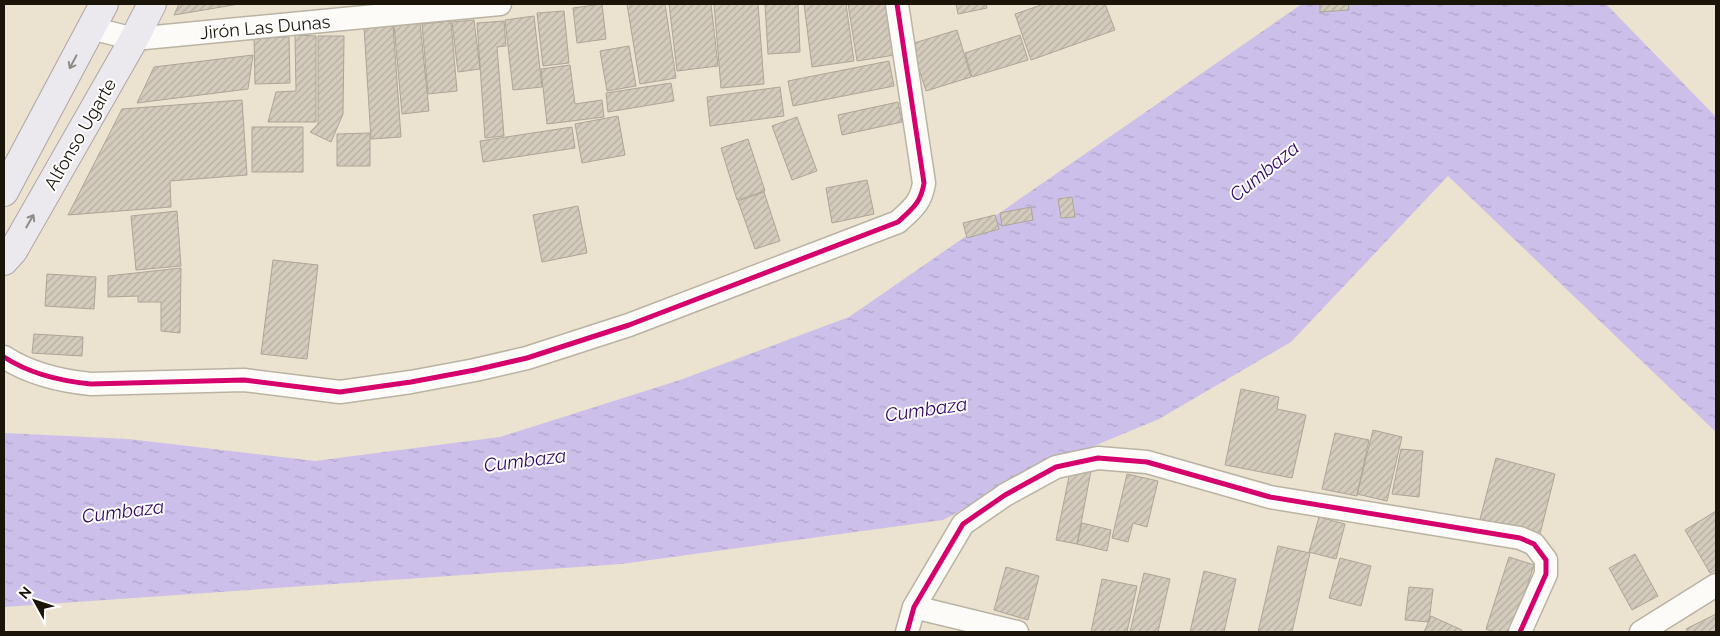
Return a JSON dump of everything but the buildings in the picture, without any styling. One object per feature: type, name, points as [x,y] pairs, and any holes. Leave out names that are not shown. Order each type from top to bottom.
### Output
[{"type":"main road","points":[[4,192],[104,4]]},
{"type":"main road","name":"Alfonso Ugarte","points":[[4,261],[13,251],[152,4]]},
{"type":"street","name":"Jirón Las Dunas","points":[[91,28],[134,39],[500,4]]},
{"type":"street","points":[[4,357],[28,370],[48,377],[90,384],[244,380],[340,392],[411,382],[527,358],[578,343],[638,322],[898,222],[922,196],[924,183],[897,4]]},
{"type":"street","points":[[907,632],[914,607],[964,524],[1005,495],[1056,467],[1098,458],[1147,462],[1270,497],[1520,538],[1534,544],[1546,560],[1546,574],[1520,632]]},
{"type":"street","points":[[1641,632],[1716,585]]},
{"type":"street","points":[[914,607],[1017,632]]},
{"type":"water","name":"Cumbaza","points":[[1302,4],[1606,4],[1716,117],[1716,432],[1448,176],[1291,342],[1159,419],[1048,465],[943,520],[621,564],[4,607],[4,433],[128,439],[315,461],[500,437],[680,380],[849,317]]},
{"type":"cycle path","points":[[4,357],[24,368],[46,376],[91,384],[244,380],[340,392],[411,382],[527,358],[629,325],[898,222],[918,201],[924,183],[897,4]]},
{"type":"cycle path","points":[[907,632],[914,607],[963,524],[1005,495],[1056,467],[1098,458],[1147,462],[1270,497],[1520,538],[1534,544],[1546,560],[1546,574],[1520,632]]}]
